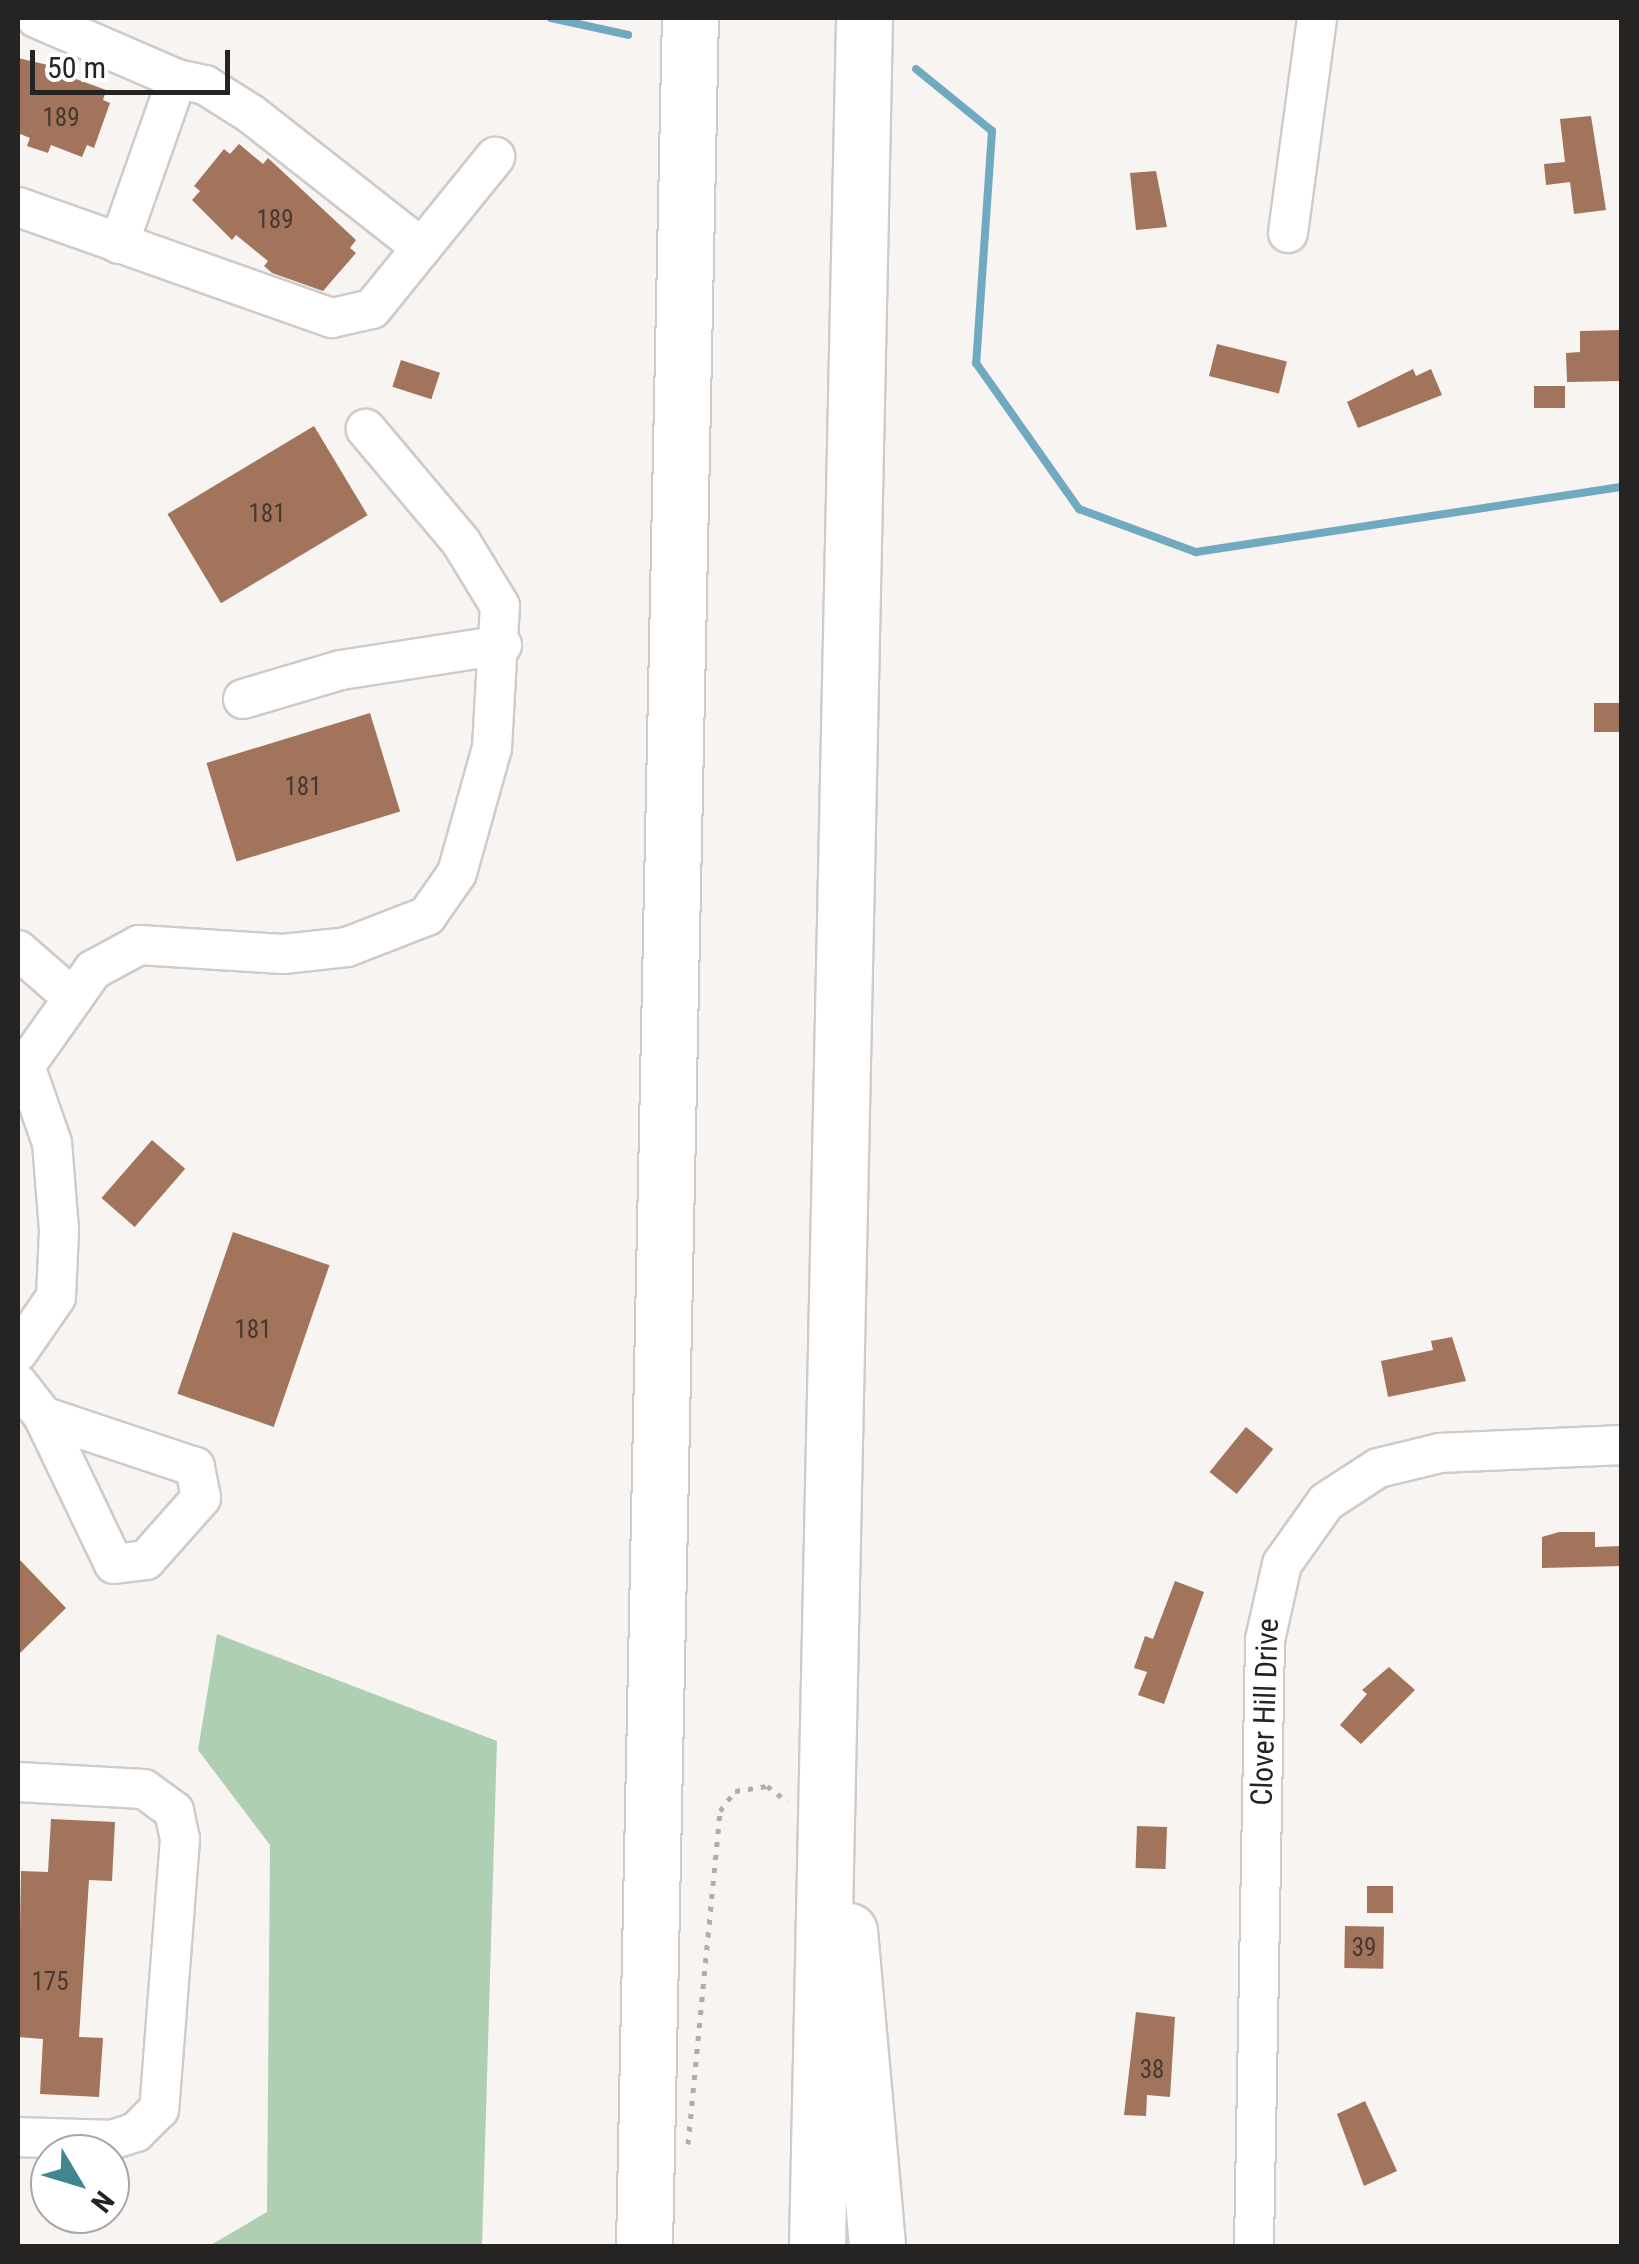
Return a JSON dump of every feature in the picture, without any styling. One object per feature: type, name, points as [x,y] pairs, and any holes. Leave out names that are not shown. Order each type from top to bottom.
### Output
[{"type":"highway","points":[[644,2246],[690,18]]},
{"type":"highway","points":[[817,2246],[864,18]]},
{"type":"highway","points":[[825,1779],[858,1987],[877,2246]]},
{"type":"highway","points":[[623,2246],[652,1935]]},
{"type":"street","points":[[36,18],[176,79],[206,85],[251,114],[422,248]]},
{"type":"street","points":[[1288,233],[1317,18]]},
{"type":"street","points":[[119,244],[176,79]]},
{"type":"street","points":[[18,206],[332,318],[372,309],[495,157]]},
{"type":"street","points":[[18,1352],[56,1297],[59,1230],[52,1143],[21,1064],[93,970],[139,946],[299,952],[347,947],[428,916],[456,873],[479,804],[502,645],[500,606],[461,542],[366,429]]},
{"type":"street","points":[[242,699],[341,670],[502,645]]},
{"type":"street","points":[[18,950],[73,998]]},
{"type":"street","points":[[18,1384],[43,1416],[114,1564],[146,1560],[200,1498],[196,1467],[43,1416]]},
{"type":"street","name":"Clover Hill Drive","points":[[1254,2246],[1265,1640],[1282,1564],[1326,1502],[1392,1462],[1440,1453],[1622,1445]]},
{"type":"street","points":[[18,1782],[144,1789],[174,1811],[180,1839],[159,2110],[136,2132],[112,2140],[18,2136]]},
{"type":"path","points":[[683,2154],[691,2137],[708,1981],[720,1811],[735,1791],[767,1786],[797,1809],[824,1853]]},
{"type":"green space","points":[[217,1634],[497,1741],[482,2246],[209,2246],[267,2212],[270,1845],[198,1750]]},
{"type":"building","points":[[18,58],[78,72],[76,79],[106,90],[103,100],[110,103],[94,148],[87,145],[82,157],[51,145],[48,153],[27,146],[30,138],[18,133]]},
{"type":"building","points":[[1591,116],[1606,210],[1574,214],[1570,182],[1546,185],[1544,164],[1565,162],[1560,119]]},
{"type":"building","points":[[239,144],[263,164],[268,158],[356,240],[350,248],[356,253],[323,291],[272,273],[264,266],[268,261],[236,235],[232,240],[192,200],[200,191],[194,186],[224,149],[230,154]]},
{"type":"building","points":[[1156,171],[1167,227],[1136,230],[1130,173]]},
{"type":"building","points":[[1622,330],[1622,381],[1567,382],[1566,353],[1580,352],[1580,331]]},
{"type":"building","points":[[1217,344],[1287,361],[1279,393],[1209,376]]},
{"type":"building","points":[[401,360],[440,373],[431,399],[392,387]]},
{"type":"building","points":[[1413,369],[1416,376],[1431,369],[1442,395],[1358,428],[1347,402]]},
{"type":"building","points":[[1534,386],[1565,386],[1565,408],[1534,408]]},
{"type":"building","points":[[314,426],[368,515],[221,603],[167,514]]},
{"type":"building","points":[[1594,703],[1622,703],[1622,732],[1594,732]]},
{"type":"building","points":[[370,713],[400,811],[237,861],[206,763]]},
{"type":"building","points":[[152,1140],[185,1169],[135,1227],[101,1198]]},
{"type":"building","points":[[233,1232],[329,1265],[274,1427],[177,1394]]},
{"type":"building","points":[[1452,1337],[1466,1381],[1388,1397],[1381,1361],[1433,1350],[1431,1341]]},
{"type":"building","points":[[1246,1427],[1273,1449],[1237,1494],[1209,1472]]},
{"type":"building","points":[[1559,1532],[1595,1532],[1595,1547],[1622,1546],[1622,1566],[1542,1568],[1542,1537]]},
{"type":"building","points":[[18,1558],[66,1608],[18,1655]]},
{"type":"building","points":[[1175,1581],[1204,1592],[1164,1704],[1138,1695],[1147,1672],[1134,1668],[1145,1636],[1153,1639]]},
{"type":"building","points":[[1389,1667],[1415,1690],[1361,1744],[1340,1725],[1367,1694],[1362,1690]]},
{"type":"building","points":[[51,1819],[115,1822],[112,1881],[89,1880],[79,2037],[103,2038],[99,2097],[40,2094],[43,2039],[18,2037],[21,1871],[48,1872]]},
{"type":"building","points":[[1137,1826],[1167,1827],[1166,1869],[1136,1868]]},
{"type":"building","points":[[1367,1886],[1393,1886],[1393,1913],[1367,1913]]},
{"type":"building","points":[[1345,1926],[1384,1927],[1383,1969],[1344,1968]]},
{"type":"building","points":[[1136,2012],[1175,2017],[1170,2097],[1147,2095],[1146,2116],[1124,2115]]},
{"type":"building","points":[[1365,2101],[1397,2171],[1364,2186],[1337,2114]]},
{"type":"waterway","points":[[551,18],[628,35]]},
{"type":"waterway","points":[[916,69],[992,131],[976,363],[1079,509],[1196,552],[1622,487]]}]
